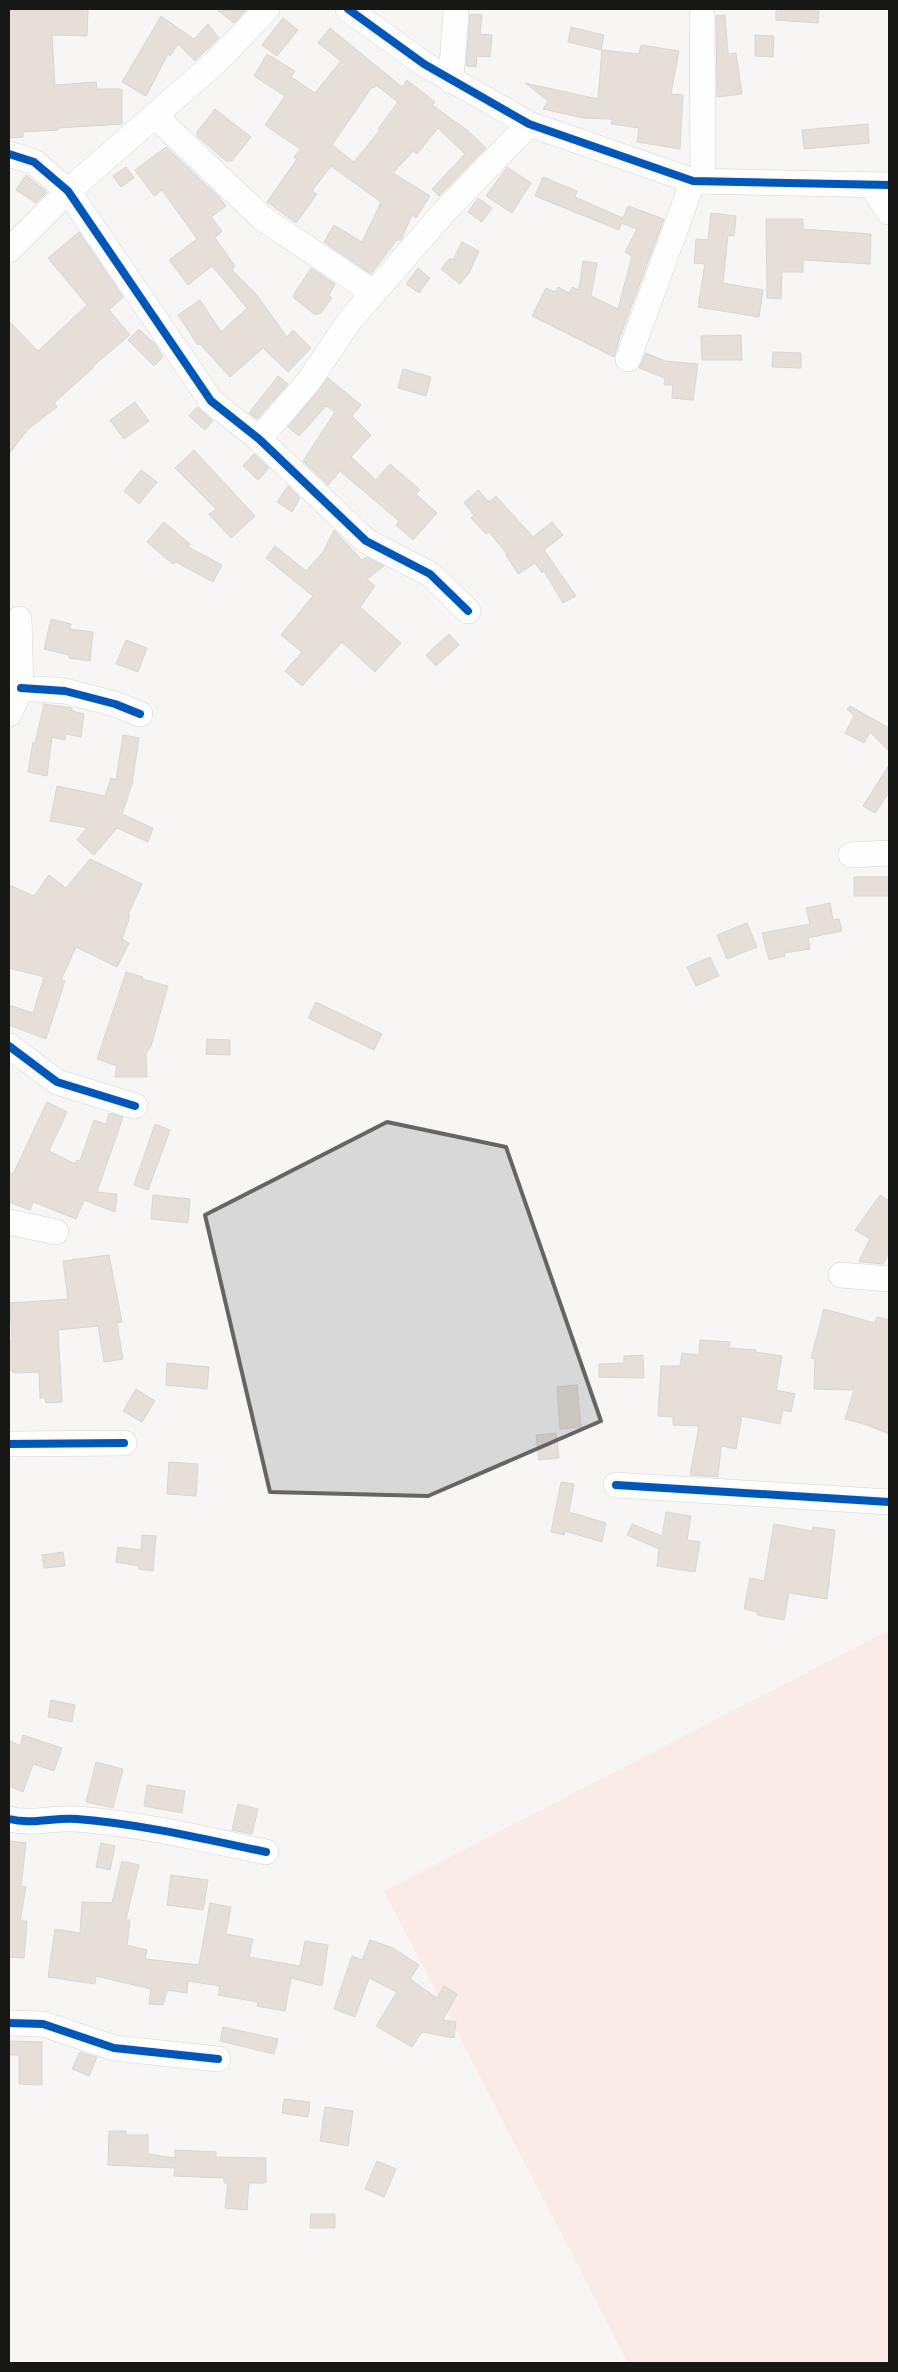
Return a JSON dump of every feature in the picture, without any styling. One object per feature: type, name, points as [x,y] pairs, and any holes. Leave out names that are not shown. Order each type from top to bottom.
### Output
[{"type":"street","points":[[9,250],[68,191],[216,62],[267,9]]},
{"type":"street","points":[[348,9],[424,64],[529,124],[698,181],[880,185],[889,212]]},
{"type":"street","points":[[451,81],[456,9]]},
{"type":"street","points":[[628,360],[698,181],[702,9]]},
{"type":"street","points":[[154,115],[262,218],[374,292]]},
{"type":"street","points":[[259,439],[309,381],[350,320],[374,292],[445,211],[529,124]]},
{"type":"street","points":[[9,154],[34,162],[68,191],[211,401],[259,439],[366,541],[430,574],[468,612]]},
{"type":"street","points":[[9,714],[21,688],[19,618]]},
{"type":"street","points":[[21,688],[65,691],[115,704],[140,714]]},
{"type":"street","points":[[851,855],[889,853]]},
{"type":"street","points":[[9,1046],[57,1082],[135,1106]]},
{"type":"street","points":[[9,1222],[56,1232]]},
{"type":"street","points":[[841,1275],[889,1279]]},
{"type":"street","points":[[9,1444],[124,1443]]},
{"type":"street","points":[[616,1486],[889,1502]]},
{"type":"street","points":[[9,1819],[23,1822],[76,1819],[161,1829],[266,1852]]},
{"type":"street","points":[[9,2023],[43,2024],[114,2048],[218,2059]]},
{"type":"highlighted area","points":[[387,1122],[506,1147],[601,1421],[428,1496],[270,1492],[205,1215]]},
{"type":"shaded area","points":[[889,1630],[889,2363],[628,2363],[384,1891]]},
{"type":"building","points":[[9,9],[88,9],[87,36],[52,35],[55,85],[96,82],[97,89],[122,89],[122,124],[23,132],[23,137],[9,138]]},
{"type":"building","points":[[216,9],[247,9],[234,23]]},
{"type":"building","points":[[776,9],[819,9],[818,23],[776,20]]},
{"type":"building","points":[[470,14],[482,15],[480,34],[492,35],[490,57],[477,56],[476,67],[466,66]]},
{"type":"building","points":[[725,15],[728,54],[736,53],[742,94],[717,97],[716,16]]},
{"type":"building","points":[[161,16],[194,39],[208,24],[219,38],[195,61],[178,44],[170,56],[168,54],[146,96],[122,82]]},
{"type":"building","points":[[283,18],[298,30],[277,56],[262,45]]},
{"type":"building","points":[[571,27],[604,35],[601,50],[568,42]]},
{"type":"building","points":[[330,28],[402,87],[407,80],[435,102],[432,105],[467,130],[486,148],[439,196],[432,189],[465,154],[438,128],[417,154],[413,151],[393,173],[430,196],[416,218],[412,215],[401,240],[397,240],[371,274],[324,242],[334,225],[362,242],[381,202],[331,166],[312,191],[317,194],[296,223],[267,202],[297,159],[294,157],[300,149],[265,125],[285,96],[254,76],[267,54],[295,71],[291,77],[315,93],[341,61],[318,43]],"holes":[[[376,85],[398,102],[378,129],[380,130],[354,162],[332,145],[372,87],[374,88]]]},
{"type":"building","points":[[755,35],[774,36],[773,57],[755,56]]},
{"type":"building","points":[[641,45],[679,51],[671,94],[683,95],[680,149],[637,142],[639,128],[611,124],[612,119],[583,118],[543,109],[548,101],[525,83],[598,99],[602,50],[639,54]]},
{"type":"building","points":[[215,109],[251,137],[232,161],[226,161],[197,136],[197,132]]},
{"type":"building","points":[[868,124],[869,143],[804,149],[802,130]]},
{"type":"building","points":[[166,147],[218,196],[226,206],[211,217],[222,231],[215,238],[235,266],[232,270],[256,294],[287,337],[293,330],[311,348],[288,372],[263,348],[230,377],[200,344],[198,345],[178,315],[200,300],[221,332],[247,308],[212,266],[188,285],[169,260],[197,239],[162,190],[154,196],[135,170]]},
{"type":"building","points":[[126,167],[134,178],[121,187],[113,176]]},
{"type":"building","points":[[507,167],[531,183],[512,213],[486,196]]},
{"type":"building","points":[[26,175],[47,192],[36,203],[16,190]]},
{"type":"building","points":[[543,177],[577,191],[575,197],[623,218],[628,206],[664,219],[614,357],[532,316],[546,288],[555,292],[558,287],[569,293],[572,287],[579,290],[583,261],[597,263],[591,296],[618,309],[632,256],[625,252],[637,229],[621,223],[619,230],[535,196]]},
{"type":"building","points":[[478,198],[492,208],[482,222],[468,212]]},
{"type":"building","points":[[711,213],[736,216],[734,236],[728,235],[723,283],[763,290],[759,317],[698,307],[705,264],[694,263],[696,239],[708,240]]},
{"type":"building","points":[[766,219],[803,219],[803,229],[871,234],[870,264],[803,260],[803,272],[782,272],[781,299],[767,298]]},
{"type":"building","points":[[79,232],[123,297],[109,310],[130,335],[93,366],[54,403],[57,407],[28,429],[9,454],[9,321],[38,351],[87,305],[48,258]]},
{"type":"building","points":[[462,242],[479,251],[469,273],[460,284],[441,269],[450,258],[453,260]]},
{"type":"building","points":[[311,268],[335,284],[329,295],[332,298],[320,314],[314,314],[294,298],[294,294]]},
{"type":"building","points":[[418,268],[430,278],[419,293],[406,284]]},
{"type":"building","points":[[139,329],[155,344],[163,357],[154,366],[128,340]]},
{"type":"building","points":[[741,335],[742,360],[702,360],[701,336]]},
{"type":"building","points":[[773,352],[801,353],[801,368],[772,367]]},
{"type":"building","points":[[646,353],[665,361],[698,364],[693,400],[672,398],[673,385],[664,385],[665,378],[639,368]]},
{"type":"building","points":[[403,369],[431,377],[426,396],[398,388]]},
{"type":"building","points":[[278,376],[288,384],[257,419],[249,413]]},
{"type":"building","points":[[328,378],[361,405],[352,416],[371,435],[351,457],[376,480],[390,464],[420,490],[416,494],[437,513],[413,540],[396,525],[399,521],[340,471],[328,485],[303,461],[335,412],[326,406],[299,436],[288,427]]},
{"type":"building","points":[[135,402],[149,421],[124,439],[110,420]]},
{"type":"building","points":[[197,407],[213,421],[205,430],[189,416]]},
{"type":"building","points":[[194,450],[255,516],[231,538],[209,514],[216,509],[175,468]]},
{"type":"building","points":[[254,454],[269,468],[258,480],[243,466]]},
{"type":"building","points":[[141,470],[157,482],[139,504],[124,491]]},
{"type":"building","points":[[288,486],[300,498],[292,512],[277,502]]},
{"type":"building","points":[[478,490],[489,502],[496,496],[533,537],[552,522],[563,535],[544,550],[576,596],[563,603],[544,571],[542,573],[535,563],[518,574],[507,554],[489,532],[486,534],[471,518],[474,515],[464,503]]},
{"type":"building","points":[[164,522],[190,544],[188,547],[222,565],[213,582],[176,562],[173,564],[147,542]]},
{"type":"building","points":[[334,530],[362,560],[366,557],[384,566],[367,579],[375,586],[360,607],[401,643],[375,672],[342,642],[302,686],[285,671],[302,652],[281,635],[313,596],[266,558],[275,546],[306,571],[323,552]]},
{"type":"building","points":[[51,619],[71,624],[70,629],[93,632],[90,661],[69,658],[69,655],[44,649]]},
{"type":"building","points":[[449,634],[459,645],[436,666],[426,655]]},
{"type":"building","points":[[126,640],[147,648],[138,672],[116,664]]},
{"type":"building","points":[[44,704],[72,708],[72,711],[84,714],[81,737],[66,734],[65,740],[52,737],[47,776],[28,772],[33,742],[35,743]]},
{"type":"building","points":[[850,706],[889,728],[889,751],[870,732],[864,743],[845,733],[854,716],[847,709]]},
{"type":"building","points":[[123,735],[139,738],[132,784],[122,814],[153,828],[148,842],[117,828],[94,855],[77,840],[87,828],[50,821],[57,786],[105,796],[111,778],[116,780]]},
{"type":"building","points":[[889,765],[889,792],[875,813],[863,806]]},
{"type":"building","points":[[90,859],[142,884],[128,915],[130,916],[122,939],[129,943],[117,967],[76,947],[61,980],[65,981],[46,1039],[9,1025],[9,1005],[33,1013],[44,977],[9,968],[9,885],[34,896],[49,875],[66,888]]},
{"type":"building","points":[[854,877],[889,877],[889,896],[854,896]]},
{"type":"building","points":[[830,903],[833,920],[839,919],[842,931],[808,938],[810,949],[784,953],[785,956],[769,960],[762,933],[810,924],[806,908]]},
{"type":"building","points":[[747,923],[757,947],[727,959],[717,935]]},
{"type":"building","points":[[710,957],[719,976],[696,986],[687,967]]},
{"type":"building","points":[[126,972],[143,977],[142,979],[168,986],[151,1046],[146,1054],[147,1077],[115,1077],[117,1066],[97,1059]]},
{"type":"building","points":[[316,1002],[382,1034],[374,1050],[308,1018]]},
{"type":"building","points":[[207,1039],[230,1040],[230,1055],[206,1054]]},
{"type":"building","points":[[47,1102],[67,1112],[49,1151],[75,1164],[77,1160],[80,1161],[94,1120],[106,1124],[109,1113],[123,1117],[97,1192],[117,1194],[115,1212],[84,1200],[76,1219],[33,1202],[30,1210],[9,1202],[9,1172],[13,1174]]},
{"type":"building","points":[[155,1124],[170,1130],[148,1190],[134,1185]]},
{"type":"building","points":[[153,1195],[190,1199],[188,1223],[151,1219]]},
{"type":"building","points":[[880,1195],[889,1201],[889,1253],[883,1264],[861,1262],[859,1261],[870,1239],[855,1230]]},
{"type":"building","points":[[109,1255],[122,1322],[117,1323],[123,1359],[104,1362],[98,1326],[58,1330],[62,1402],[46,1403],[45,1398],[40,1398],[39,1372],[13,1373],[13,1371],[9,1371],[9,1341],[12,1340],[10,1303],[68,1299],[63,1261]]},
{"type":"building","points":[[824,1309],[875,1323],[877,1317],[889,1320],[889,1434],[845,1419],[854,1390],[814,1389],[815,1359],[811,1358]]},
{"type":"building","points":[[700,1340],[730,1342],[729,1348],[756,1350],[755,1352],[782,1356],[776,1390],[795,1394],[791,1412],[783,1410],[780,1424],[742,1416],[736,1449],[721,1446],[718,1477],[690,1475],[699,1426],[673,1425],[673,1417],[658,1416],[661,1366],[680,1366],[682,1353],[699,1355]]},
{"type":"building","points":[[643,1355],[644,1378],[599,1377],[599,1364],[624,1363],[624,1356]]},
{"type":"building","points":[[167,1363],[209,1367],[207,1389],[166,1385]]},
{"type":"building","points":[[577,1385],[581,1427],[560,1429],[557,1387]]},
{"type":"building","points":[[136,1389],[155,1401],[142,1422],[123,1411]]},
{"type":"building","points":[[556,1433],[559,1458],[539,1460],[536,1435]]},
{"type":"building","points":[[169,1462],[198,1464],[196,1496],[167,1494]]},
{"type":"building","points":[[561,1482],[574,1484],[569,1512],[606,1523],[602,1542],[565,1531],[564,1535],[551,1532]]},
{"type":"building","points":[[666,1512],[691,1516],[687,1540],[700,1542],[695,1572],[657,1566],[659,1549],[627,1535],[632,1524],[662,1536]]},
{"type":"building","points":[[774,1524],[812,1531],[813,1527],[835,1530],[827,1599],[789,1593],[784,1620],[757,1615],[757,1612],[744,1609],[750,1578],[764,1581]]},
{"type":"building","points":[[142,1535],[156,1536],[153,1571],[139,1569],[139,1566],[116,1562],[118,1547],[141,1550]]},
{"type":"building","points":[[63,1552],[65,1566],[44,1568],[42,1555]]},
{"type":"building","points":[[51,1700],[75,1705],[72,1722],[48,1717]]},
{"type":"building","points":[[23,1735],[62,1748],[54,1771],[33,1764],[23,1792],[9,1786],[9,1740],[20,1746]]},
{"type":"building","points":[[96,1762],[123,1769],[113,1808],[86,1802]]},
{"type":"building","points":[[147,1785],[185,1791],[182,1813],[144,1806]]},
{"type":"building","points":[[238,1804],[258,1809],[252,1834],[232,1830]]},
{"type":"building","points":[[9,1841],[26,1843],[21,1886],[26,1887],[20,1921],[27,1921],[24,1958],[9,1957]]},
{"type":"building","points":[[101,1843],[115,1846],[110,1870],[96,1867]]},
{"type":"building","points":[[122,1861],[139,1865],[126,1920],[130,1920],[127,1945],[147,1950],[145,1959],[199,1965],[210,1903],[231,1907],[226,1934],[253,1939],[249,1957],[300,1966],[305,1941],[328,1945],[322,1986],[291,1978],[285,2011],[257,2006],[258,2002],[218,1995],[220,1986],[188,1981],[187,1993],[167,1990],[163,2005],[149,2004],[151,1989],[96,1976],[95,1984],[48,1977],[55,1929],[80,1933],[82,1902],[112,1903]]},
{"type":"building","points":[[171,1875],[208,1880],[203,1910],[167,1905]]},
{"type":"building","points":[[370,1940],[393,1948],[419,1965],[410,1979],[437,1998],[444,1986],[457,1994],[443,2020],[456,2022],[454,2038],[422,2032],[412,2047],[376,2026],[397,1992],[369,1978],[355,2017],[334,2009],[352,1956],[362,1960]]},
{"type":"building","points":[[223,2027],[278,2039],[274,2054],[220,2041]]},
{"type":"building","points":[[9,2041],[42,2042],[42,2085],[19,2084],[19,2055],[9,2055]]},
{"type":"building","points":[[80,2052],[97,2057],[89,2076],[72,2069]]},
{"type":"building","points":[[284,2099],[310,2102],[308,2117],[282,2113]]},
{"type":"building","points":[[325,2107],[353,2111],[348,2146],[320,2141]]},
{"type":"building","points":[[109,2131],[126,2131],[126,2135],[148,2135],[148,2154],[175,2158],[175,2150],[216,2152],[216,2157],[266,2158],[266,2183],[249,2183],[247,2210],[225,2208],[228,2183],[224,2183],[224,2178],[174,2176],[175,2168],[108,2165]]},
{"type":"building","points":[[377,2161],[396,2169],[384,2197],[365,2189]]},
{"type":"building","points":[[311,2214],[335,2214],[335,2228],[310,2228]]},
{"type":"cycle path","points":[[348,9],[424,64],[529,124],[693,181],[889,185]]},
{"type":"cycle path","points":[[9,154],[34,162],[68,191],[211,401],[259,439],[366,541],[430,574],[468,611]]},
{"type":"cycle path","points":[[21,688],[65,691],[115,704],[140,714]]},
{"type":"cycle path","points":[[9,1046],[57,1082],[135,1106]]},
{"type":"cycle path","points":[[9,1444],[124,1443]]},
{"type":"cycle path","points":[[616,1485],[889,1502]]},
{"type":"cycle path","points":[[9,1819],[18,1821],[68,1819],[125,1824],[266,1852]]},
{"type":"cycle path","points":[[9,2023],[43,2024],[114,2048],[218,2059]]}]
